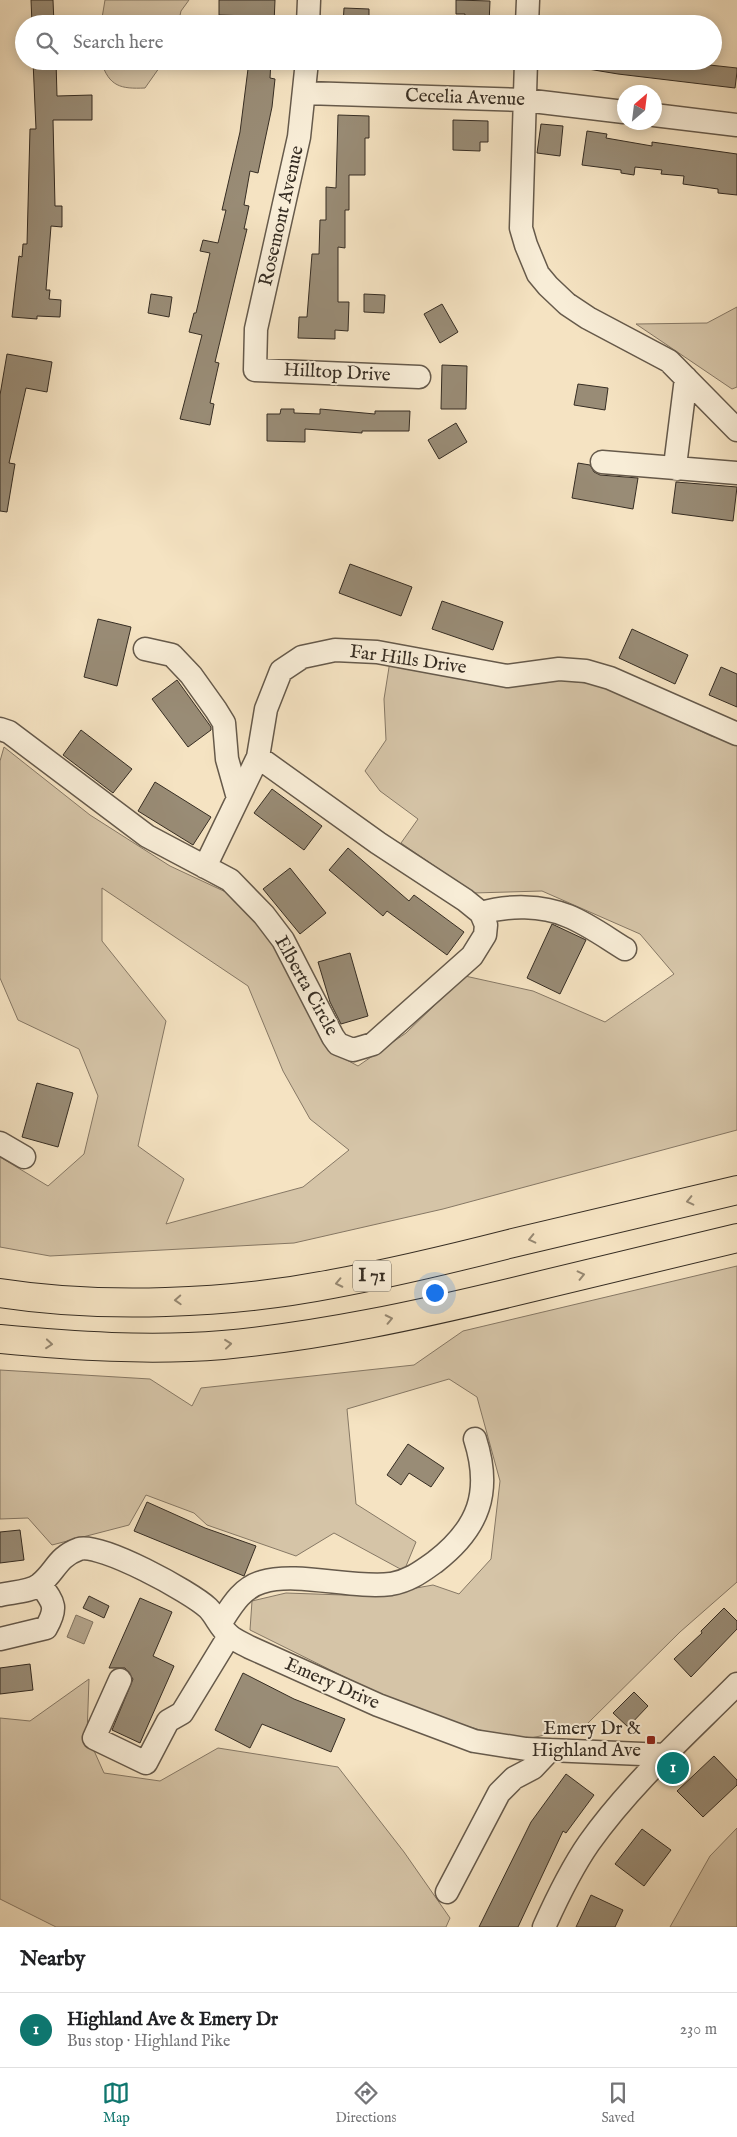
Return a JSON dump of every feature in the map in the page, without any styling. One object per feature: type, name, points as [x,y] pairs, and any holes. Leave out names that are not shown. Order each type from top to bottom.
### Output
[{"type":"highway","name":"I 71","points":[[0,1293],[94,1301],[176,1301],[256,1295],[330,1285],[421,1266],[737,1190]]},
{"type":"highway","name":"I 71","points":[[0,1340],[87,1347],[178,1347],[224,1344],[326,1332],[444,1308],[737,1238]]},
{"type":"street","points":[[308,15],[309,0]]},
{"type":"street","points":[[527,15],[528,0]]},
{"type":"street","name":"Rosemont Avenue","points":[[255,370],[256,329],[300,137],[306,70]]},
{"type":"street","points":[[526,70],[521,228],[538,274],[567,304],[668,361],[737,430]]},
{"type":"street","name":"Cecelia Avenue","points":[[305,93],[524,100],[617,111]]},
{"type":"street","points":[[662,117],[737,125]]},
{"type":"street","name":"Hilltop Drive","points":[[255,370],[418,377]]},
{"type":"street","points":[[677,469],[676,458],[686,378]]},
{"type":"street","points":[[602,462],[737,473]]},
{"type":"street","points":[[145,649],[172,655],[191,675],[216,710],[224,723],[227,759],[238,798]]},
{"type":"street","name":"Far Hills Drive","points":[[205,867],[258,757],[266,709],[281,671],[302,657],[335,650],[378,652],[507,676],[559,669],[586,671],[610,678],[737,734]]},
{"type":"street","name":"Elberta Circle","points":[[0,729],[9,732],[147,836],[230,880],[264,915],[283,940],[333,1038],[338,1044],[353,1050],[373,1044],[388,1033],[472,956],[485,935],[486,925],[481,913]]},
{"type":"street","points":[[258,757],[481,913],[496,908],[532,908],[556,912],[570,916],[625,949]]},
{"type":"street","points":[[0,1143],[24,1157]]},
{"type":"street","points":[[120,1680],[94,1738],[146,1762],[168,1721],[182,1713],[240,1595],[262,1581],[284,1579],[366,1585],[392,1584],[409,1580],[454,1548],[475,1515],[483,1482],[482,1460],[475,1439]]},
{"type":"street","name":"Emery Drive","points":[[40,1584],[64,1556],[81,1548],[92,1548],[130,1563],[194,1598],[209,1609],[224,1630],[378,1705],[474,1741],[495,1746],[665,1755]]},
{"type":"street","points":[[0,1595],[34,1588],[40,1584],[53,1604],[54,1614],[46,1628],[0,1640]]},
{"type":"street","points":[[544,1927],[562,1889],[589,1844],[628,1793],[737,1684]]},
{"type":"street","points":[[447,1892],[499,1793],[514,1778],[533,1768],[550,1750]]},
{"type":"shaded area","points":[[105,0],[189,0],[180,15],[102,15]]},
{"type":"shaded area","points":[[104,70],[158,70],[145,88],[123,87],[117,85]]},
{"type":"shaded area","points":[[737,307],[737,387],[732,389],[636,324],[707,323]]},
{"type":"shaded area","points":[[390,661],[604,685],[711,736],[737,744],[737,1130],[443,1209],[294,1243],[50,1256],[0,1247],[0,1157],[48,1186],[84,1154],[98,1096],[79,1049],[18,1020],[0,978],[0,761],[4,747],[90,815],[170,866],[230,894],[266,932],[330,1051],[358,1066],[406,1033],[465,976],[533,991],[605,1022],[674,974],[640,934],[542,891],[474,893],[401,843],[418,819],[380,791],[365,771],[386,740],[384,699]],"holes":[[[102,888],[248,986],[283,1071],[310,1119],[349,1150],[303,1187],[166,1224],[184,1179],[138,1146],[166,1021],[102,941]]]},
{"type":"shaded area","points":[[737,1266],[737,1582],[680,1632],[584,1727],[516,1741],[405,1707],[250,1630],[252,1601],[286,1593],[372,1596],[433,1585],[459,1594],[491,1559],[500,1481],[477,1397],[449,1379],[347,1409],[356,1504],[416,1542],[404,1571],[334,1533],[296,1556],[207,1525],[194,1513],[146,1495],[129,1525],[52,1545],[28,1518],[0,1519],[0,1370],[150,1379],[192,1406],[201,1388],[414,1365],[463,1331]]},
{"type":"shaded area","points":[[76,1615],[93,1622],[84,1644],[67,1637]]},
{"type":"shaded area","points":[[89,1679],[87,1735],[104,1773],[160,1781],[218,1748],[338,1767],[404,1852],[450,1918],[446,1927],[56,1927],[0,1899],[0,1718],[30,1721]]},
{"type":"shaded area","points":[[737,1828],[737,1927],[670,1927],[710,1856]]},
{"type":"building","points":[[31,0],[53,0],[54,15],[32,15]]},
{"type":"building","points":[[219,0],[275,0],[274,15],[219,15]]},
{"type":"building","points":[[456,0],[490,1],[489,15],[456,14]]},
{"type":"building","points":[[344,8],[369,9],[369,15],[344,15]]},
{"type":"building","points":[[722,66],[737,68],[735,88],[594,70],[722,70]]},
{"type":"building","points":[[33,70],[56,70],[57,96],[92,95],[92,120],[53,120],[55,206],[62,206],[62,227],[51,226],[46,290],[50,290],[49,299],[61,300],[60,317],[37,316],[37,319],[12,317],[19,256],[22,257],[23,244],[27,244],[30,129],[36,129]]},
{"type":"building","points":[[248,70],[270,70],[270,78],[275,79],[272,107],[258,173],[250,171],[244,205],[249,206],[244,229],[247,229],[215,362],[219,363],[210,403],[214,404],[210,425],[180,419],[202,335],[189,332],[194,313],[196,313],[210,253],[200,251],[203,240],[218,243],[226,210],[222,210],[240,132]]},
{"type":"building","points":[[338,115],[369,116],[369,138],[365,138],[365,175],[349,175],[349,210],[345,210],[345,248],[338,247],[338,302],[349,302],[348,331],[335,330],[335,339],[298,338],[299,317],[307,317],[312,254],[319,254],[320,220],[326,220],[326,187],[336,188]]},
{"type":"building","points":[[453,120],[488,121],[488,142],[480,142],[480,151],[453,150]]},
{"type":"building","points":[[541,124],[563,126],[560,156],[537,153]]},
{"type":"building","points":[[587,131],[607,134],[606,138],[652,146],[652,142],[737,154],[737,195],[718,193],[718,189],[683,184],[684,176],[661,174],[662,170],[635,167],[634,175],[621,173],[621,170],[582,165]]},
{"type":"building","points":[[151,294],[172,297],[169,317],[148,313]]},
{"type":"building","points":[[364,294],[385,295],[384,313],[364,312]]},
{"type":"building","points":[[442,304],[458,332],[440,343],[424,314]]},
{"type":"building","points":[[7,354],[52,362],[47,392],[26,388],[9,463],[15,464],[7,512],[0,511],[0,395]]},
{"type":"building","points":[[442,365],[467,366],[466,409],[441,409]]},
{"type":"building","points":[[578,384],[608,388],[605,410],[574,405]]},
{"type":"building","points":[[281,409],[294,409],[294,413],[320,414],[320,409],[375,414],[375,411],[410,411],[409,431],[362,431],[362,433],[305,429],[305,442],[267,441],[267,414],[280,414]]},
{"type":"building","points":[[456,423],[467,442],[439,459],[428,440]]},
{"type":"building","points":[[578,463],[590,465],[594,472],[600,475],[638,478],[633,509],[572,498]]},
{"type":"building","points":[[676,482],[737,487],[733,521],[672,513]]},
{"type":"building","points":[[350,564],[412,587],[401,616],[339,593]]},
{"type":"building","points":[[442,601],[503,622],[493,650],[432,629]]},
{"type":"building","points":[[98,619],[131,627],[117,686],[84,677]]},
{"type":"building","points":[[632,629],[688,655],[675,684],[619,658]]},
{"type":"building","points":[[721,667],[737,674],[737,707],[709,695]]},
{"type":"building","points":[[177,680],[211,727],[211,730],[188,747],[152,699]]},
{"type":"building","points":[[81,730],[132,769],[113,793],[63,755]]},
{"type":"building","points":[[155,782],[211,817],[193,845],[138,811]]},
{"type":"building","points":[[272,789],[322,826],[304,850],[254,813]]},
{"type":"building","points":[[348,848],[409,901],[414,895],[464,932],[447,955],[387,911],[383,916],[329,870]]},
{"type":"building","points":[[290,868],[326,913],[300,934],[263,889]]},
{"type":"building","points":[[552,924],[586,940],[560,994],[527,978]]},
{"type":"building","points":[[350,953],[368,1016],[341,1024],[330,1002],[318,962]]},
{"type":"building","points":[[37,1083],[73,1093],[58,1147],[22,1137]]},
{"type":"building","points":[[408,1444],[444,1468],[431,1487],[409,1473],[401,1485],[387,1475]]},
{"type":"building","points":[[147,1502],[205,1528],[256,1546],[244,1576],[134,1531]]},
{"type":"building","points":[[20,1530],[24,1560],[0,1563],[0,1532]]},
{"type":"building","points":[[89,1596],[109,1606],[104,1618],[83,1608]]},
{"type":"building","points":[[140,1598],[172,1612],[153,1656],[174,1666],[140,1743],[112,1730],[133,1679],[125,1668],[109,1668]]},
{"type":"building","points":[[724,1608],[737,1621],[737,1629],[691,1677],[674,1659],[702,1633],[701,1631]]},
{"type":"building","points":[[30,1664],[33,1690],[0,1694],[0,1668]]},
{"type":"building","points":[[243,1673],[294,1699],[345,1719],[331,1752],[262,1724],[250,1748],[215,1730]]},
{"type":"building","points":[[634,1692],[648,1706],[628,1727],[613,1713]]},
{"type":"building","points":[[714,1756],[737,1780],[737,1785],[703,1817],[677,1791]]},
{"type":"building","points":[[566,1774],[594,1795],[566,1833],[563,1831],[518,1927],[479,1927],[531,1822]]},
{"type":"building","points":[[642,1829],[671,1850],[644,1886],[615,1864]]},
{"type":"building","points":[[591,1895],[623,1910],[615,1927],[576,1927]]},
{"type":"place","name":"Emery Dr & Highland Ave","points":[[651,1740]]},
{"type":"place","name":"Highland Ave & Emery Dr","points":[[673,1768]]}]
